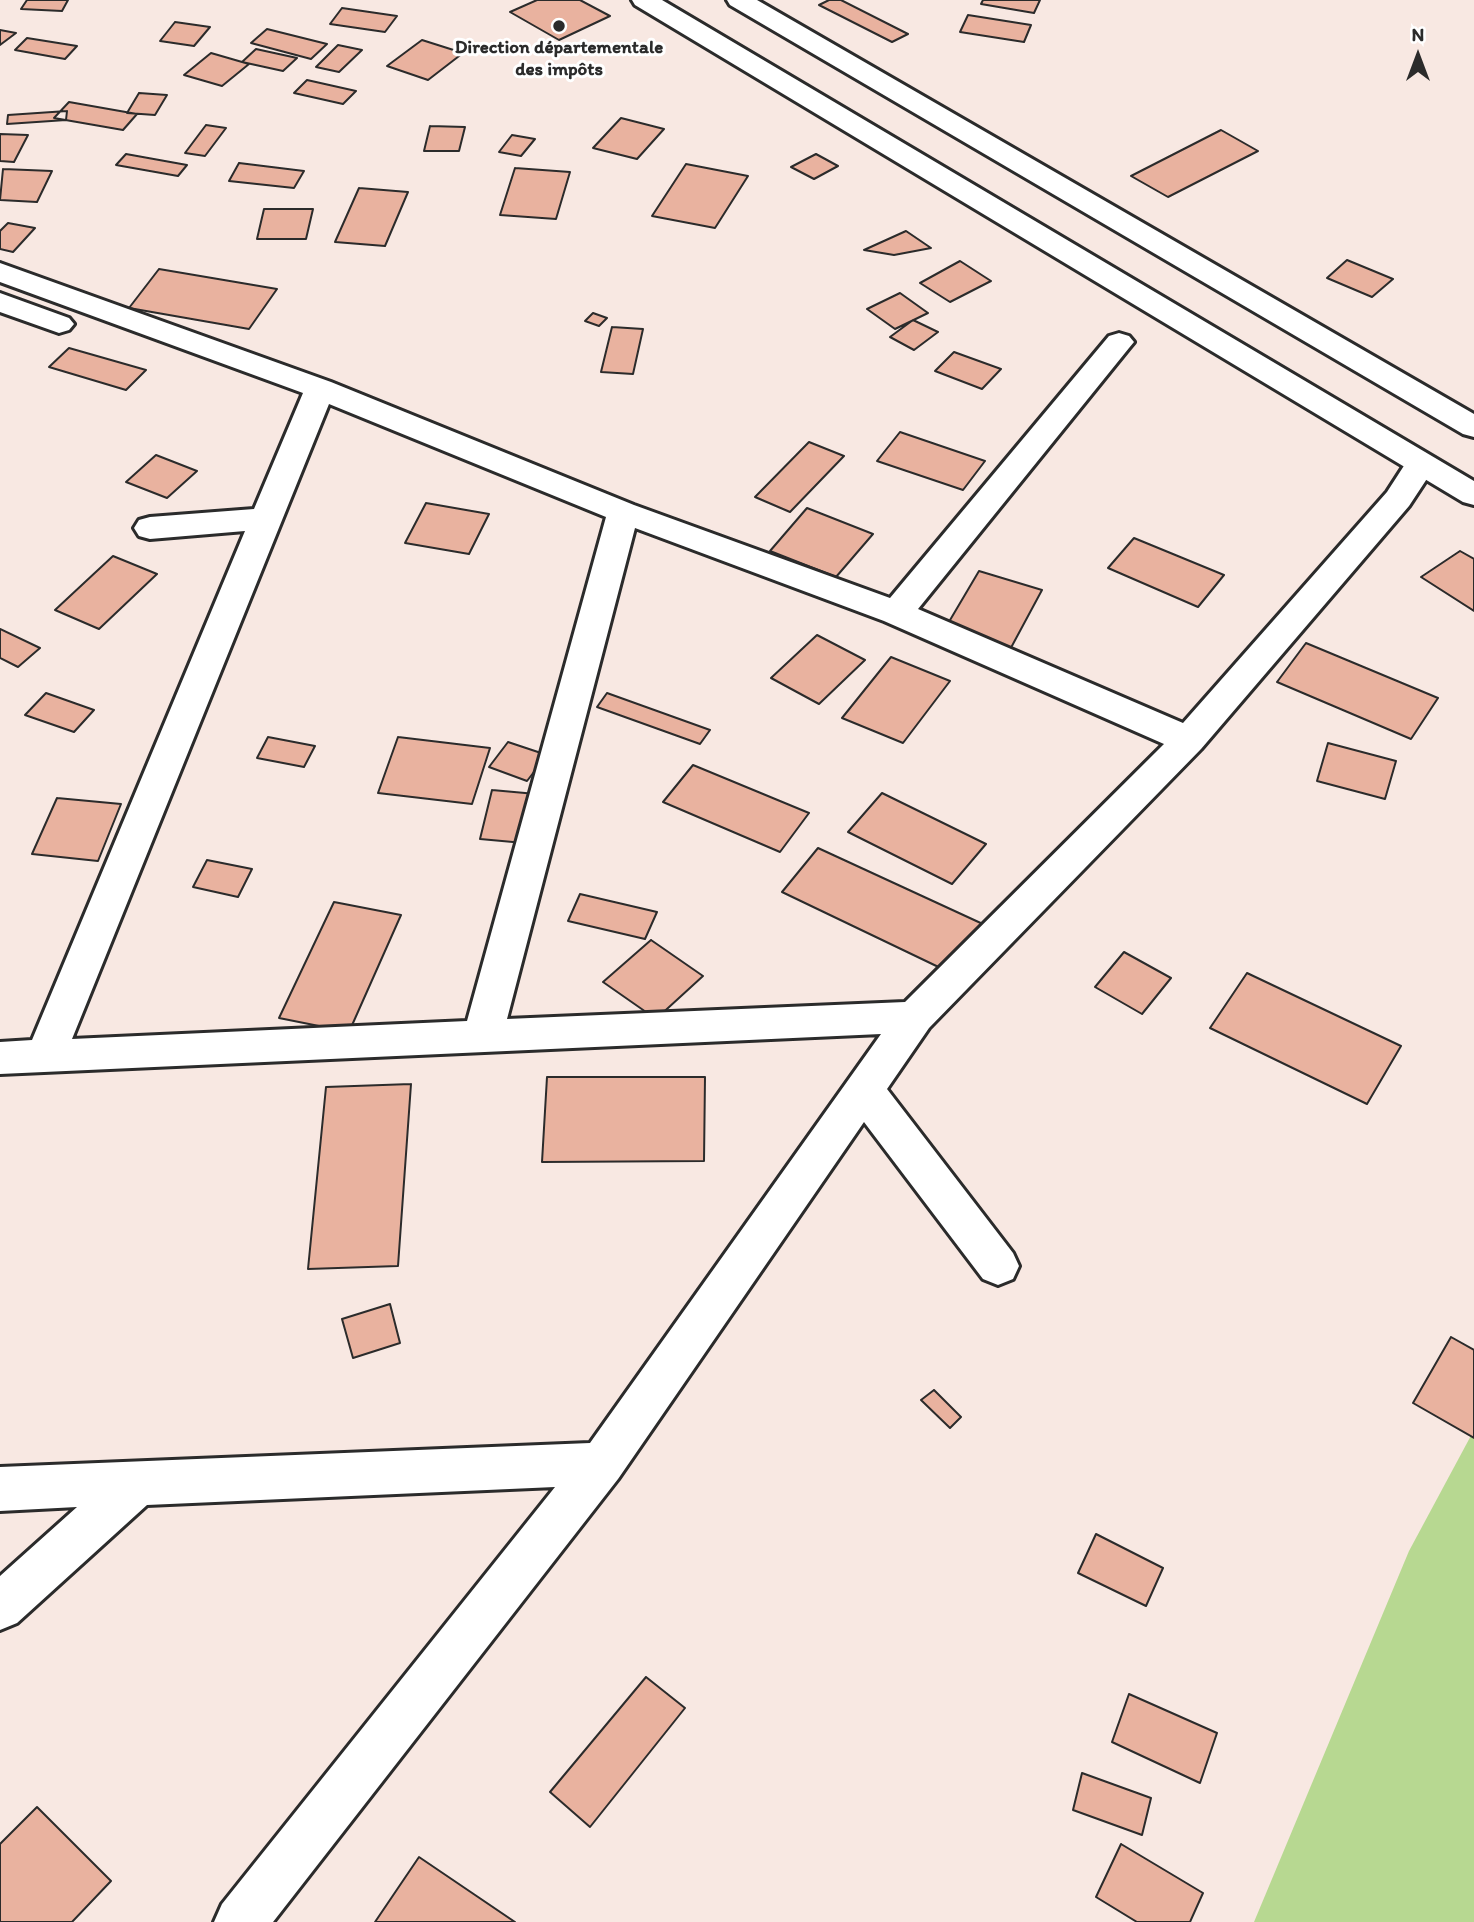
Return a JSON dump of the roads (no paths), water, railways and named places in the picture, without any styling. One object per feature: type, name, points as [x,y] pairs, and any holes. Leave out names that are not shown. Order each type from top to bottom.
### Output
[{"type":"main road","points":[[644,0],[1474,495]]},
{"type":"main road","points":[[739,0],[1474,427]]},
{"type":"main road","points":[[1,281],[320,389],[623,512],[896,613],[1189,740]]},
{"type":"main road","points":[[1,281],[58,324]]},
{"type":"main road","points":[[896,613],[1119,342]]},
{"type":"main road","points":[[45,1056],[320,389]]},
{"type":"main road","points":[[240,1922],[602,1464],[915,1017],[1189,740],[1398,499],[1420,465]]},
{"type":"main road","points":[[483,1036],[623,512]]},
{"type":"main road","points":[[150,528],[267,519]]},
{"type":"main road","points":[[0,1058],[915,1017]]},
{"type":"main road","points":[[863,1089],[998,1266]]},
{"type":"main road","points":[[0,1489],[602,1464]]},
{"type":"main road","points":[[0,1606],[138,1483]]},
{"type":"place","name":"Direction départementale des impôts","points":[[559,26]]}]
